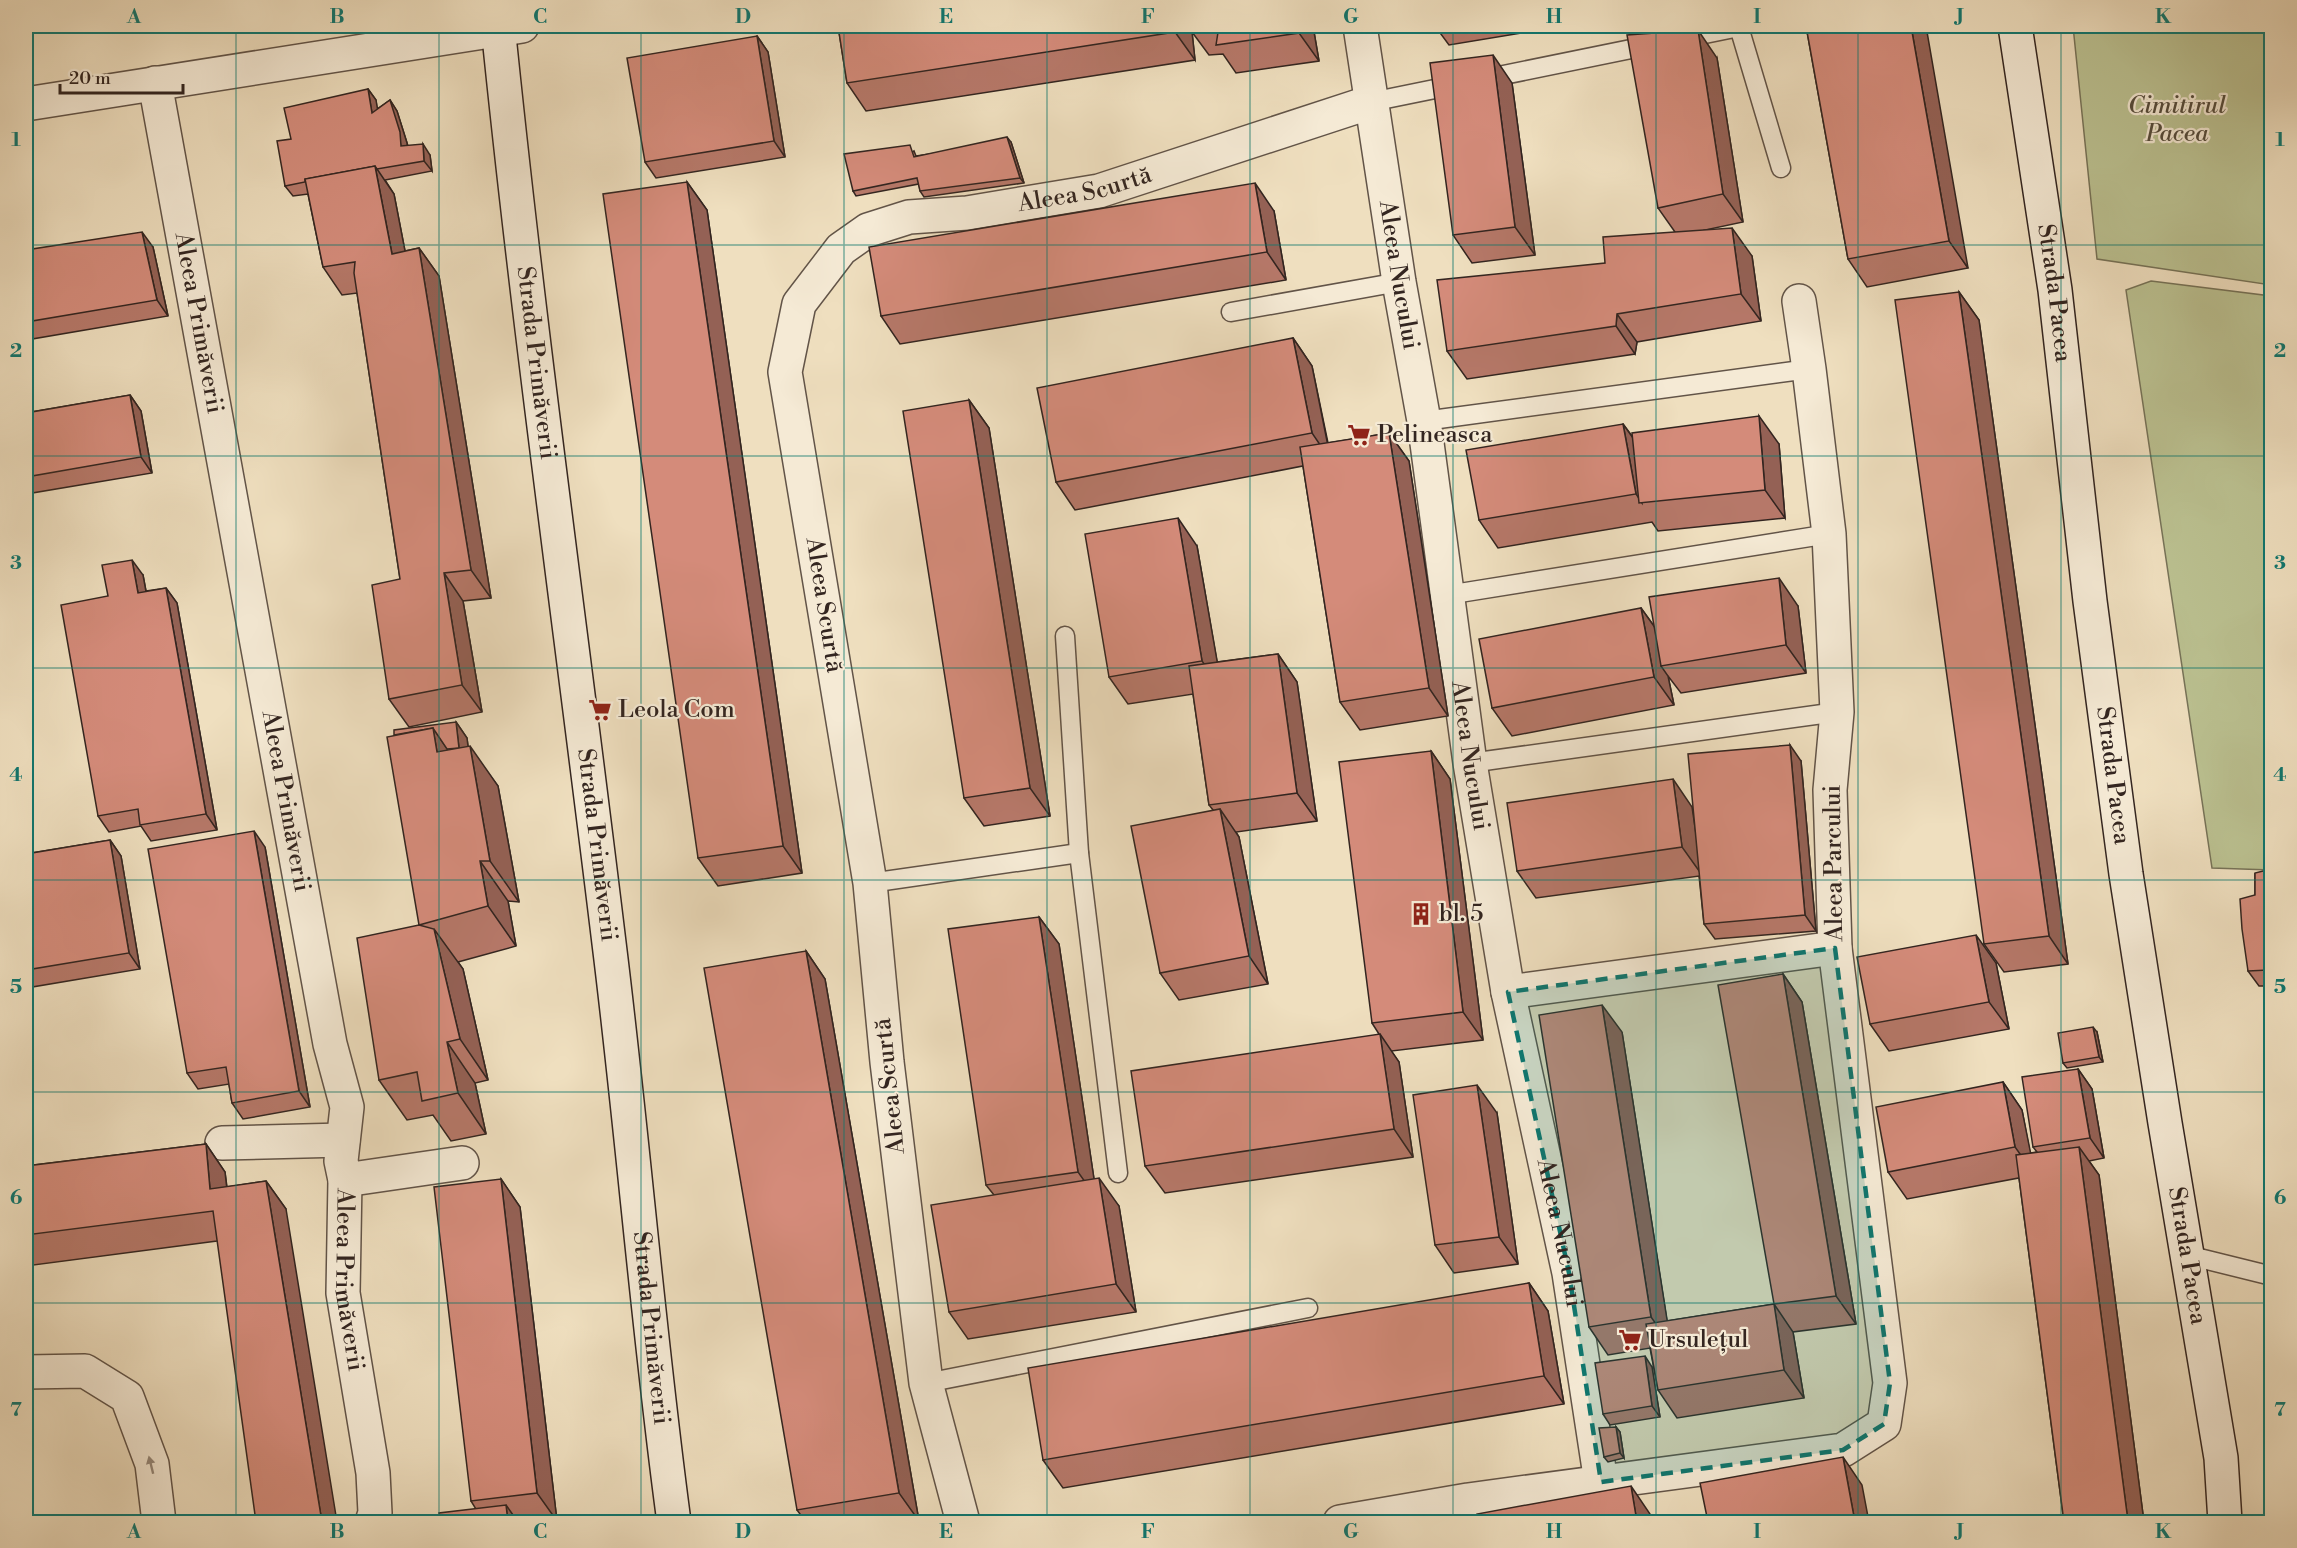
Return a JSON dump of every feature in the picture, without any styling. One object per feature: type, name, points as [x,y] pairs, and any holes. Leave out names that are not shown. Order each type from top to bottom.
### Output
[{"type":"street","name":"Aleea Nucului","points":[[1360,26],[1399,282],[1424,421],[1470,762],[1509,992],[1569,1273],[1601,1482]]},
{"type":"street","name":"Strada Pacea","points":[[2015,26],[2055,290],[2090,600],[2126,874],[2221,1458],[2225,1522]]},
{"type":"street","points":[[26,104],[506,27]]},
{"type":"street","name":"Strada Primăverii","points":[[506,27],[546,454],[581,712],[612,968],[656,1385],[674,1522]]},
{"type":"street","name":"Aleea Primăverii","points":[[155,83],[330,1044],[347,1107],[341,1161],[345,1180],[343,1293],[374,1473],[375,1514],[372,1522]]},
{"type":"street","name":"Aleea Scurtă","points":[[963,1522],[926,1383],[886,1062],[870,884],[785,372],[799,304],[841,249],[868,230],[909,217],[968,213],[1099,191],[1371,102]]},
{"type":"street","name":"Aleea Parcului","points":[[1601,1482],[1843,1450],[1884,1424],[1890,1383],[1835,948],[1830,790],[1837,712],[1829,534],[1799,301]]},
{"type":"street","points":[[1509,992],[1835,948]]},
{"type":"street","points":[[222,1143],[343,1140]]},
{"type":"street","points":[[345,1180],[462,1163]]},
{"type":"street","points":[[26,1372],[85,1371],[127,1397],[152,1464],[159,1522]]},
{"type":"street","points":[[1340,1522],[1470,1511],[1601,1482]]},
{"type":"lane","points":[[1371,102],[1739,27],[1781,168]]},
{"type":"lane","points":[[1231,312],[1399,282]]},
{"type":"lane","points":[[1424,421],[1809,369]]},
{"type":"lane","points":[[1447,595],[1829,534]]},
{"type":"lane","points":[[1065,636],[1079,852],[1118,1173]]},
{"type":"lane","points":[[1470,762],[1837,712]]},
{"type":"lane","points":[[870,884],[1079,852]]},
{"type":"lane","points":[[2187,1255],[2271,1276]]},
{"type":"lane","points":[[926,1383],[1308,1308]]},
{"type":"highlighted area","points":[[1835,948],[1890,1383],[1884,1424],[1843,1450],[1601,1482],[1569,1273],[1508,992]]},
{"type":"green space","name":"Cimitirul Pacea","points":[[2073,26],[2271,26],[2271,285],[2097,259]]},
{"type":"green space","points":[[2151,281],[2271,296],[2271,870],[2212,868],[2126,290]]},
{"type":"building","points":[[838,26],[1175,26],[1175,32],[847,83]]},
{"type":"building","points":[[1188,26],[1216,26],[1189,28]]},
{"type":"building","points":[[1219,26],[1298,26],[1299,33],[1216,45]]},
{"type":"building","points":[[1806,26],[1911,26],[1949,241],[1848,259]]},
{"type":"building","points":[[1698,30],[1723,194],[1658,208],[1627,35]]},
{"type":"building","points":[[757,36],[774,141],[645,162],[627,58]]},
{"type":"building","points":[[1493,55],[1515,227],[1453,235],[1430,63]]},
{"type":"building","points":[[368,89],[372,113],[390,100],[400,132],[401,146],[423,144],[424,161],[377,169],[375,166],[305,179],[305,182],[285,186],[277,141],[291,139],[284,108]]},
{"type":"building","points":[[1007,137],[1020,178],[920,191],[917,178],[853,191],[844,154],[910,145],[914,157]]},
{"type":"building","points":[[375,166],[392,254],[419,248],[471,570],[444,573],[462,685],[389,699],[372,585],[400,579],[354,273],[355,262],[323,267],[305,179]]},
{"type":"building","points":[[687,182],[783,846],[698,858],[603,194]]},
{"type":"building","points":[[1255,183],[1267,252],[881,316],[869,247]]},
{"type":"building","points":[[1732,228],[1741,294],[1617,314],[1616,326],[1447,351],[1437,280],[1605,263],[1603,237]]},
{"type":"building","points":[[142,232],[157,300],[26,322],[26,250]]},
{"type":"building","points":[[1959,292],[2049,936],[1984,944],[1895,300]]},
{"type":"building","points":[[1293,338],[1312,433],[1056,482],[1037,388]]},
{"type":"building","points":[[130,395],[141,457],[26,477],[26,413]]},
{"type":"building","points":[[969,400],[1030,788],[964,798],[903,411]]},
{"type":"building","points":[[1759,416],[1765,490],[1639,503],[1632,433]]},
{"type":"building","points":[[1623,424],[1636,494],[1479,520],[1466,450]]},
{"type":"building","points":[[1389,433],[1429,688],[1340,702],[1300,447]]},
{"type":"building","points":[[1178,518],[1202,661],[1109,677],[1085,534]]},
{"type":"building","points":[[132,560],[138,593],[166,588],[206,814],[140,825],[138,809],[98,816],[61,605],[108,596],[102,565]]},
{"type":"building","points":[[1779,578],[1786,645],[1661,666],[1649,597]]},
{"type":"building","points":[[1641,608],[1654,677],[1492,708],[1479,639]]},
{"type":"building","points":[[1278,654],[1297,793],[1209,805],[1189,666]]},
{"type":"building","points":[[456,722],[459,748],[447,749],[433,728],[394,735],[394,730]]},
{"type":"building","points":[[433,728],[437,752],[470,746],[490,861],[480,861],[488,906],[419,925],[387,737]]},
{"type":"building","points":[[1790,745],[1805,915],[1704,924],[1688,754]]},
{"type":"building","name":"bl. 5","points":[[1431,751],[1463,1012],[1372,1023],[1339,762]]},
{"type":"building","points":[[1673,779],[1682,847],[1517,871],[1507,803]]},
{"type":"building","points":[[1220,809],[1249,956],[1160,973],[1131,826]]},
{"type":"building","points":[[254,831],[299,1091],[232,1103],[226,1067],[187,1073],[148,849]]},
{"type":"building","points":[[110,840],[129,953],[26,970],[26,854]]},
{"type":"building","points":[[2271,869],[2271,1000],[2268,970],[2248,971],[2240,899],[2255,895],[2255,873]]},
{"type":"building","points":[[1039,917],[1078,1172],[986,1185],[948,929]]},
{"type":"building","points":[[419,925],[434,929],[460,1039],[447,1042],[458,1093],[422,1101],[417,1072],[379,1080],[357,938]]},
{"type":"building","points":[[1976,935],[1989,1002],[1870,1024],[1857,957]]},
{"type":"building","points":[[806,951],[899,1493],[797,1510],[704,968]]},
{"type":"building","points":[[1783,974],[1836,1296],[1774,1304],[1718,985]]},
{"type":"building","points":[[1602,1005],[1651,1317],[1589,1327],[1539,1015]]},
{"type":"building","points":[[2093,1027],[2099,1057],[2063,1063],[2058,1033]]},
{"type":"building","points":[[1380,1034],[1394,1129],[1145,1166],[1131,1071]]},
{"type":"building","points":[[2078,1069],[2090,1138],[2033,1147],[2022,1077]]},
{"type":"building","points":[[2003,1082],[2015,1147],[1888,1172],[1876,1107]]},
{"type":"building","points":[[1477,1085],[1499,1237],[1435,1245],[1413,1095]]},
{"type":"building","points":[[206,1144],[210,1189],[266,1181],[322,1522],[256,1522],[213,1211],[26,1235],[26,1166]]},
{"type":"building","points":[[2079,1147],[2128,1521],[2064,1522],[2016,1155]]},
{"type":"building","points":[[1099,1178],[1116,1284],[949,1312],[931,1205]]},
{"type":"building","points":[[501,1179],[537,1493],[471,1501],[434,1187]]},
{"type":"building","points":[[1529,1283],[1544,1376],[1043,1460],[1028,1368]]},
{"type":"building","points":[[1774,1304],[1784,1370],[1658,1390],[1646,1324]]},
{"type":"building","points":[[1645,1356],[1652,1406],[1603,1414],[1595,1363]]},
{"type":"building","points":[[1616,1427],[1620,1453],[1604,1457],[1599,1428]]},
{"type":"building","points":[[1843,1457],[1855,1522],[1708,1522],[1700,1483]]},
{"type":"building","points":[[1631,1486],[1637,1522],[1479,1522],[1477,1514]]},
{"type":"building","points":[[506,1505],[508,1522],[440,1522],[439,1513]]},
{"type":"place","name":"Pelineasca","points":[[1359,435]]},
{"type":"place","name":"Leola Com","points":[[600,710]]},
{"type":"place","name":"bl. 5","points":[[1421,914]]},
{"type":"place","name":"Ursulețul","points":[[1630,1340]]}]
